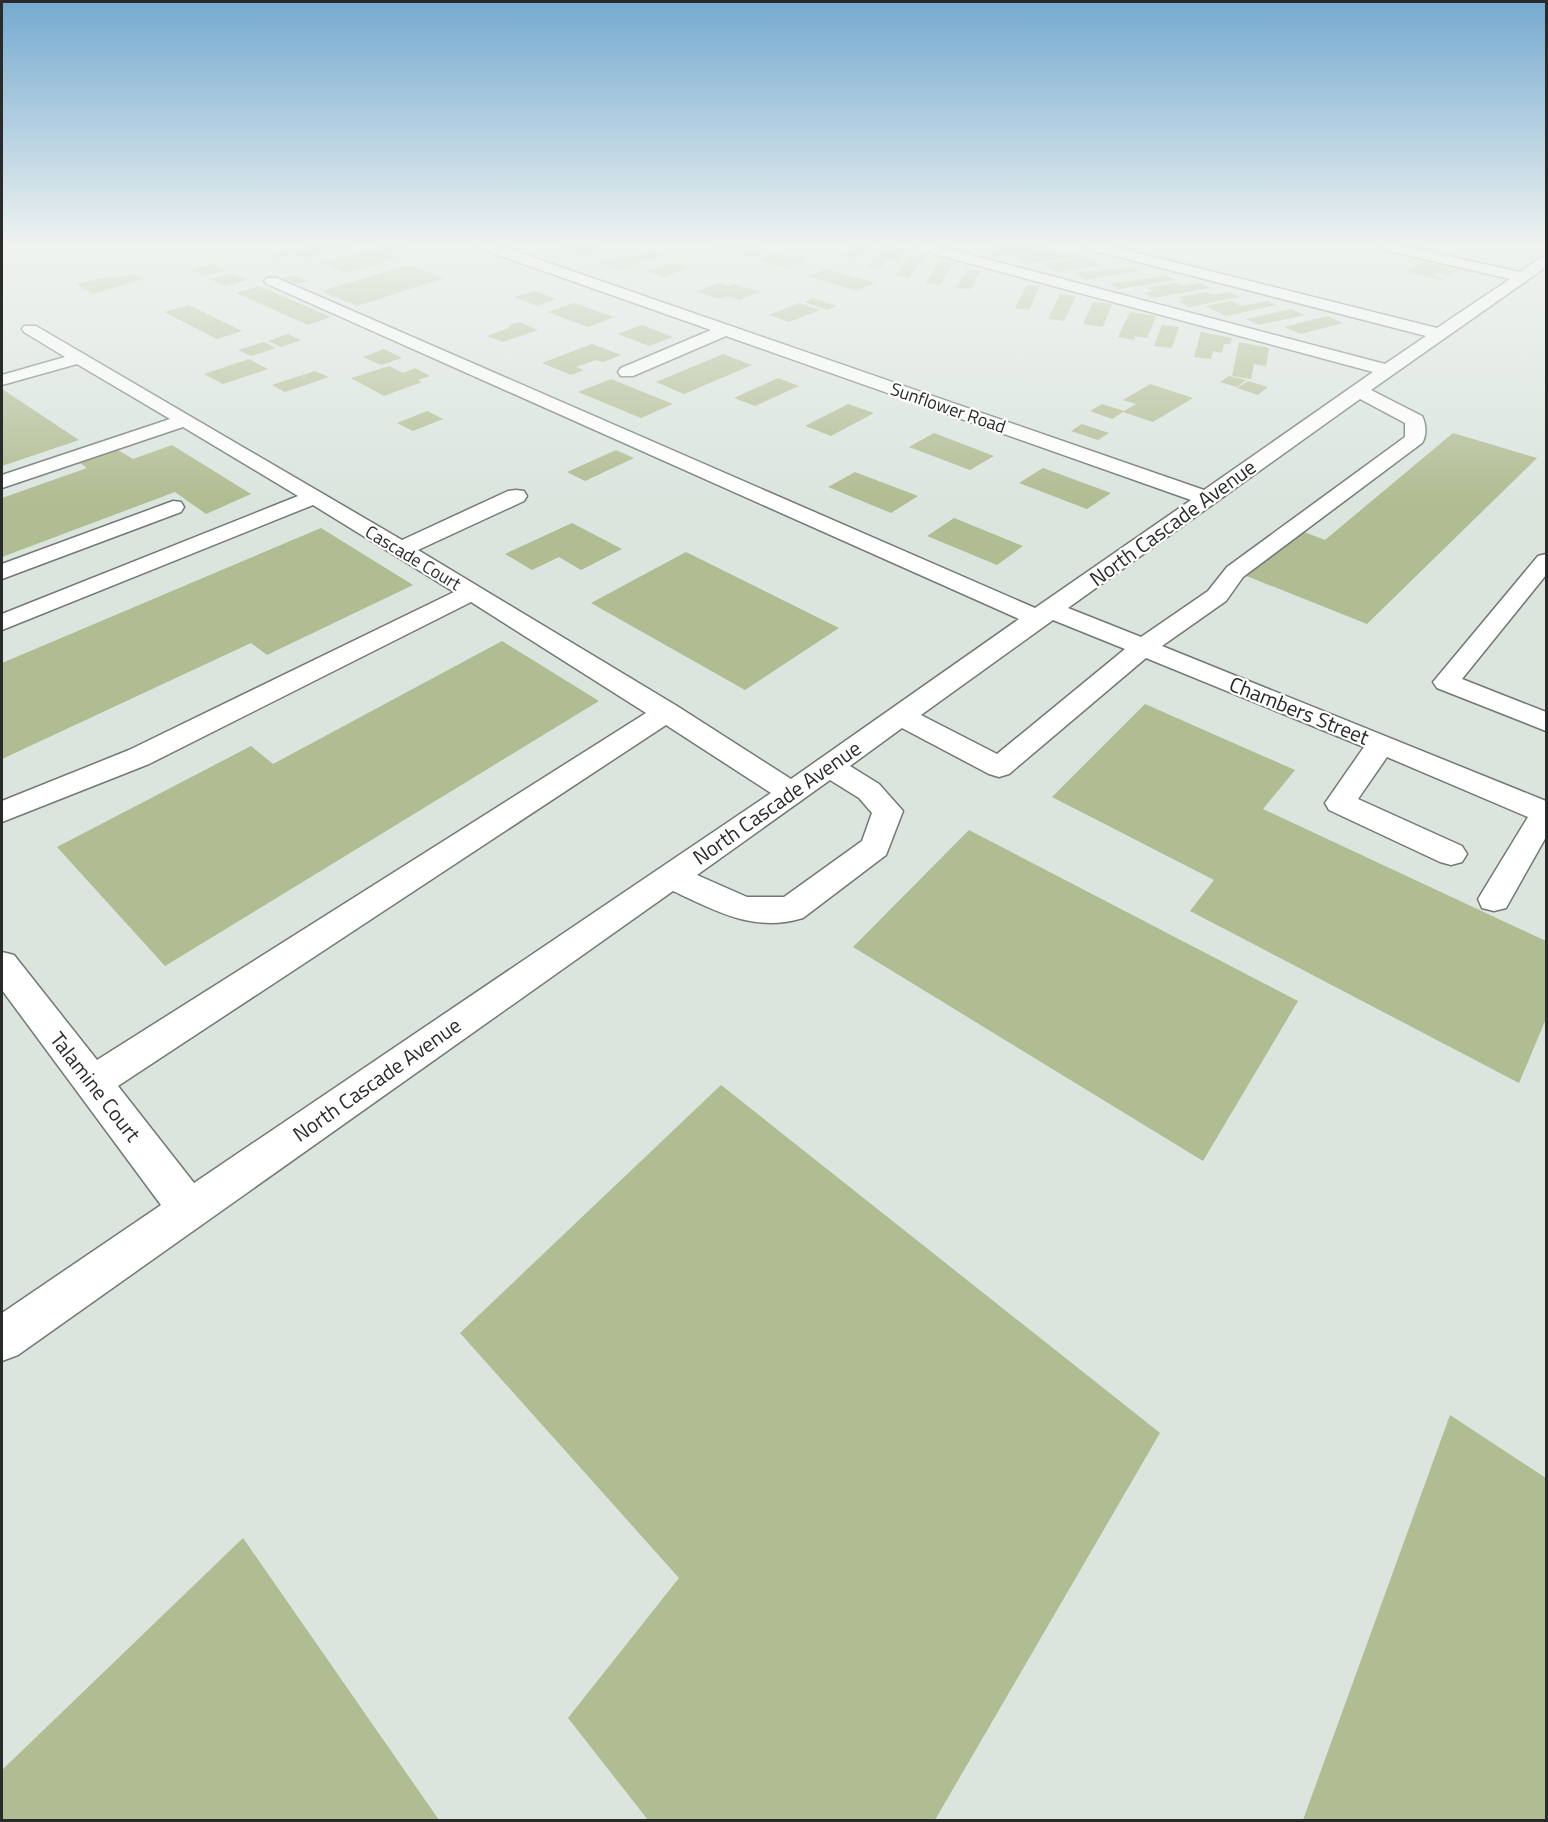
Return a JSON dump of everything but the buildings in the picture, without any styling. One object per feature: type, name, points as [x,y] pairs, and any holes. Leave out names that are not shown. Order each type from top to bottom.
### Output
[{"type":"street","name":"Cascade Court","points":[[33,331],[185,420],[667,712],[792,794]]},
{"type":"street","name":"Chambers Street","points":[[388,331],[1045,614],[1144,647],[1510,796],[1546,813]]},
{"type":"street","points":[[627,372],[723,331]]},
{"type":"street","name":"Sunflower Road","points":[[728,331],[1206,498]]},
{"type":"street","points":[[1241,331],[1387,370]]},
{"type":"street","points":[[1427,331],[1439,334]]},
{"type":"street","name":"North Cascade Avenue","points":[[2,1339],[792,794],[1443,331]]},
{"type":"street","points":[[2,380],[79,358]]},
{"type":"street","points":[[901,716],[999,767],[1144,647],[1217,596],[1235,572],[1415,439],[1415,420],[1359,391]]},
{"type":"street","points":[[2,482],[185,420]]},
{"type":"street","points":[[400,550],[516,496]]},
{"type":"street","points":[[2,623],[314,498]]},
{"type":"street","points":[[2,572],[173,507]]},
{"type":"street","points":[[1546,561],[1446,682],[1546,722]]},
{"type":"street","points":[[2,812],[139,757],[471,593]]},
{"type":"street","points":[[92,1083],[667,712]]},
{"type":"street","points":[[1382,744],[1340,803],[1451,854]]},
{"type":"street","points":[[671,877],[744,909],[791,909],[875,847],[888,811],[868,791],[830,767]]},
{"type":"street","points":[[1494,899],[1546,813]]},
{"type":"street","name":"Talamine Court","points":[[2,965],[189,1209]]}]
